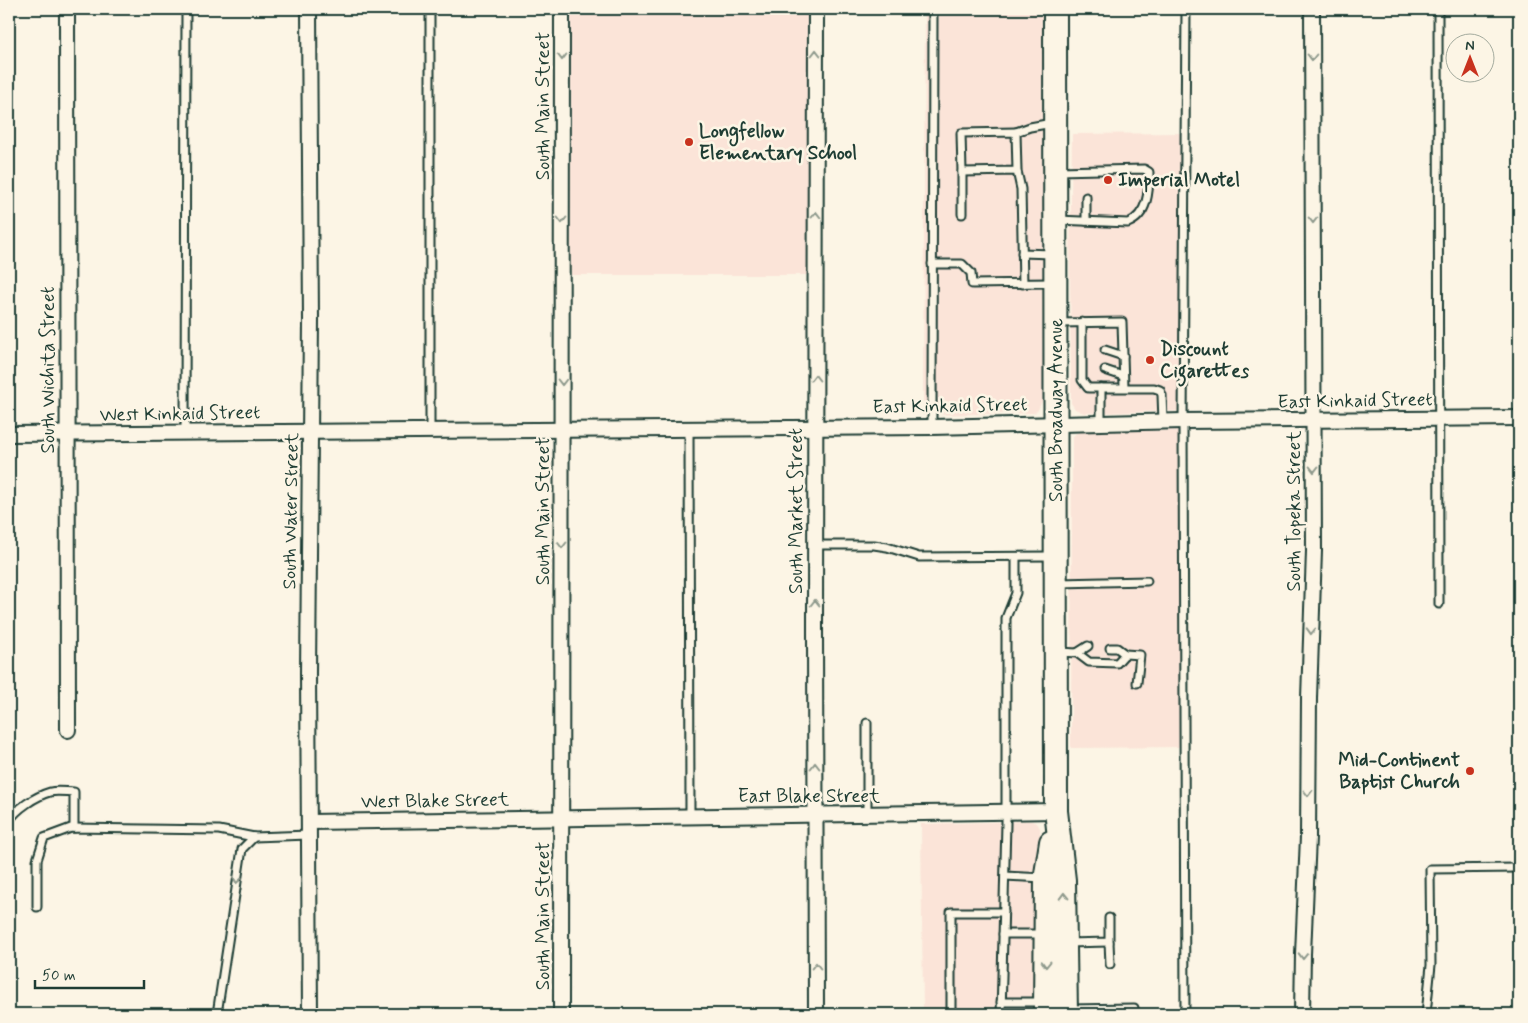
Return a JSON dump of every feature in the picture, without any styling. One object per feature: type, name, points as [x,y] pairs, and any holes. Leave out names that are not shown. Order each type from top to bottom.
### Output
[{"type":"main road","name":"South Broadway Avenue","points":[[1055,9],[1056,583],[1067,652],[1056,811],[1046,878],[1055,938],[1055,1010]]},
{"type":"main road","name":"South Broadway Avenue","points":[[1055,938],[1064,880],[1056,811]]},
{"type":"street","name":"South Wichita Street","points":[[67,9],[68,730]]},
{"type":"street","name":"South Water Street","points":[[309,9],[311,310],[308,828],[310,1014]]},
{"type":"street","name":"South Main Street","points":[[561,1014],[562,9]]},
{"type":"street","name":"South Market Street","points":[[816,9],[816,1014]]},
{"type":"street","name":"South Topeka Street","points":[[1302,1014],[1314,551],[1312,9]]},
{"type":"street","name":"East Kinkaid Street","points":[[562,429],[1519,418]]},
{"type":"street","name":"West Kinkaid Street","points":[[9,434],[562,429]]},
{"type":"street","name":"East Blake Street","points":[[562,818],[1056,811]]},
{"type":"street","name":"West Blake Street","points":[[308,828],[562,818]]},
{"type":"lane","points":[[185,433],[186,9]]},
{"type":"lane","points":[[430,9],[430,430]]},
{"type":"lane","points":[[932,426],[933,9]]},
{"type":"lane","points":[[1185,1014],[1183,421],[1186,9]]},
{"type":"lane","points":[[1438,9],[1439,604]]},
{"type":"lane","points":[[962,214],[961,133],[1016,132],[1030,127],[1055,123]]},
{"type":"lane","points":[[1016,132],[1017,171],[1021,189],[1023,284]]},
{"type":"lane","points":[[1055,171],[1086,174],[1144,169],[1149,172],[1146,205],[1138,219],[1128,223],[1055,220]]},
{"type":"lane","points":[[962,172],[1017,171]]},
{"type":"lane","points":[[1086,197],[1086,221]]},
{"type":"lane","points":[[1022,254],[1055,254]]},
{"type":"lane","points":[[932,264],[962,264],[971,273],[972,284],[1055,283]]},
{"type":"lane","points":[[1082,322],[1086,363],[1082,380],[1088,388],[1124,387],[1160,390],[1162,395],[1163,422]]},
{"type":"lane","points":[[1055,323],[1122,322],[1124,387]]},
{"type":"lane","points":[[1105,350],[1123,356]]},
{"type":"lane","points":[[1105,370],[1124,376]]},
{"type":"lane","points":[[1100,388],[1101,422]]},
{"type":"lane","points":[[689,428],[690,816]]},
{"type":"lane","points":[[815,545],[874,545],[887,547],[919,558],[1056,556]]},
{"type":"lane","points":[[1001,1014],[1006,811],[1006,618],[1016,593],[1016,556]]},
{"type":"lane","points":[[1056,583],[1147,581]]},
{"type":"lane","points":[[1067,652],[1088,646]]},
{"type":"lane","points":[[1110,648],[1117,648],[1125,654],[1140,655],[1138,683]]},
{"type":"lane","points":[[1067,652],[1089,662],[1117,663],[1125,654]]},
{"type":"lane","points":[[867,723],[867,815]]},
{"type":"lane","points":[[9,822],[11,817],[34,799],[52,792],[74,792],[74,828]]},
{"type":"lane","points":[[37,907],[37,860],[44,838],[74,828],[219,830],[254,837],[308,828]]},
{"type":"lane","points":[[217,1014],[242,849],[254,837]]},
{"type":"lane","points":[[1426,1014],[1430,965],[1430,870],[1519,868]]},
{"type":"lane","points":[[1004,876],[1046,878]]},
{"type":"lane","points":[[951,1014],[951,912],[1004,912]]},
{"type":"lane","points":[[1109,918],[1110,964]]},
{"type":"lane","points":[[1003,934],[1109,942]]},
{"type":"lane","points":[[1002,1002],[1055,1010],[1134,1008],[1134,1014]]},
{"type":"shaded area","name":"Longfellow Elementary School","points":[[571,9],[808,9],[808,275],[571,275]]},
{"type":"shaded area","points":[[925,9],[1042,9],[1043,391],[1042,401],[1038,410],[1034,413],[923,415]]},
{"type":"shaded area","points":[[1186,133],[1189,411],[1084,413],[1075,409],[1071,403],[1070,266],[1072,134]]},
{"type":"shaded area","points":[[1188,430],[1188,747],[1071,748],[1072,439],[1075,434],[1082,431]]},
{"type":"shaded area","points":[[1031,821],[1037,823],[1040,828],[1041,870],[1036,1014],[923,1014],[921,824]]},
{"type":"place","name":"Longfellow Elementary School","points":[[689,142]]},
{"type":"place","name":"Imperial Motel","points":[[1108,180]]},
{"type":"place","name":"Discount Cigarettes","points":[[1150,360]]},
{"type":"place","name":"Mid-Continent Baptist Church","points":[[1470,771]]}]
